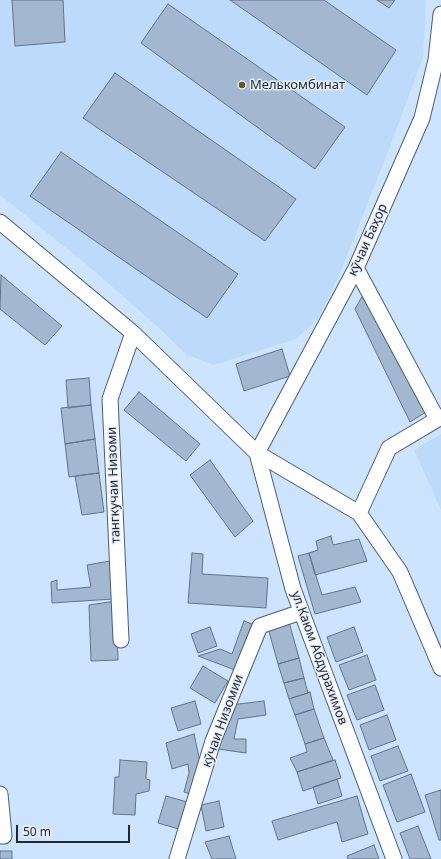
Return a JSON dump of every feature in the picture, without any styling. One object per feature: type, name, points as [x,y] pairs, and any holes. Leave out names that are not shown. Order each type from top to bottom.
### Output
[{"type":"street","name":"кӯчаи Баҳор","points":[[257,453],[356,268],[422,118],[436,60],[441,14]]},
{"type":"street","points":[[0,222],[133,334],[257,453],[359,513],[400,572],[441,668]]},
{"type":"street","points":[[356,268],[439,418],[388,448],[359,513]]},
{"type":"street","name":"тангкучаи Низоми","points":[[121,640],[110,399],[133,334]]},
{"type":"street","name":"ул.Каюм Абдурахимов","points":[[257,453],[293,589],[394,859]]},
{"type":"street","name":"кӯчаи Низомии","points":[[177,859],[213,741],[260,626],[301,612]]},
{"type":"street","points":[[0,794],[4,836],[0,836]]},
{"type":"shaded area","points":[[0,0],[426,0],[423,58],[388,152],[340,273],[318,319],[296,339],[214,365],[187,355],[159,328],[85,263],[0,195]]},
{"type":"shaded area","points":[[441,434],[441,510],[414,450]]},
{"type":"building","points":[[12,0],[63,0],[65,42],[15,46]]},
{"type":"building","points":[[230,0],[324,0],[396,50],[367,95]]},
{"type":"building","points":[[377,0],[395,0],[389,8]]},
{"type":"building","name":"Мелькомбинат","points":[[168,4],[345,127],[315,169],[141,43]]},
{"type":"building","points":[[115,73],[296,199],[265,241],[83,118]]},
{"type":"building","points":[[61,152],[238,274],[207,318],[30,196]]},
{"type":"building","points":[[1,275],[62,326],[45,345],[0,309]]},
{"type":"building","points":[[364,293],[426,412],[410,422],[355,309]]},
{"type":"building","points":[[282,349],[290,376],[244,391],[236,364]]},
{"type":"building","points":[[89,378],[91,405],[68,408],[66,380]]},
{"type":"building","points":[[139,392],[200,444],[186,461],[124,410]]},
{"type":"building","points":[[91,405],[95,439],[65,444],[61,408]]},
{"type":"building","points":[[95,439],[99,473],[69,477],[65,444]]},
{"type":"building","points":[[210,460],[253,521],[235,537],[190,475]]},
{"type":"building","points":[[99,473],[104,512],[82,515],[75,476]]},
{"type":"building","points":[[331,536],[333,545],[359,539],[367,561],[315,575],[309,553],[318,550],[316,541]]},
{"type":"building","points":[[192,553],[203,554],[202,574],[268,578],[266,608],[188,603]]},
{"type":"building","points":[[309,553],[322,595],[355,587],[361,602],[315,614],[298,556]]},
{"type":"building","points":[[110,561],[113,599],[52,603],[51,582],[57,580],[57,590],[91,587],[87,565]]},
{"type":"building","points":[[116,601],[118,660],[91,661],[89,605]]},
{"type":"building","points":[[244,621],[252,624],[235,670],[198,656],[220,649],[232,654]]},
{"type":"building","points":[[289,622],[299,658],[278,664],[268,628]]},
{"type":"building","points":[[210,627],[217,646],[198,653],[191,634]]},
{"type":"building","points":[[354,627],[363,652],[336,662],[327,637]]},
{"type":"building","points":[[367,655],[376,680],[349,690],[339,665]]},
{"type":"building","points":[[299,658],[304,678],[284,683],[278,664]]},
{"type":"building","points":[[203,666],[228,681],[215,703],[190,688]]},
{"type":"building","points":[[304,678],[308,693],[289,699],[284,683]]},
{"type":"building","points":[[375,685],[384,710],[357,720],[347,695]]},
{"type":"building","points":[[310,692],[314,709],[295,715],[289,699]]},
{"type":"building","points":[[195,701],[201,724],[178,731],[171,708]]},
{"type":"building","points":[[264,701],[266,715],[238,719],[234,739],[246,739],[246,753],[218,749],[230,705]]},
{"type":"building","points":[[314,709],[324,738],[305,744],[295,715]]},
{"type":"building","points":[[387,715],[396,740],[369,750],[360,725]]},
{"type":"building","points":[[194,734],[200,762],[194,795],[184,792],[189,773],[188,764],[172,769],[166,743]]},
{"type":"building","points":[[324,738],[333,760],[297,772],[290,758],[307,752],[305,744]]},
{"type":"building","points":[[398,746],[408,771],[380,781],[371,756]]},
{"type":"building","points":[[120,760],[147,762],[146,779],[150,780],[149,791],[136,794],[135,815],[113,814],[115,777],[119,777]]},
{"type":"building","points":[[335,760],[341,778],[303,791],[297,772]]},
{"type":"building","points":[[411,774],[425,812],[397,822],[383,785]]},
{"type":"building","points":[[337,779],[342,796],[318,804],[313,787]]},
{"type":"building","points":[[441,790],[441,840],[439,840],[425,795]]},
{"type":"building","points":[[166,796],[191,803],[182,830],[158,823]]},
{"type":"building","points":[[357,796],[368,834],[342,842],[337,822],[278,840],[272,821]]},
{"type":"building","points":[[219,801],[224,827],[206,831],[201,805]]},
{"type":"building","points":[[418,826],[431,859],[410,859],[400,833]]},
{"type":"building","points":[[229,836],[236,859],[212,859],[205,842]]},
{"type":"building","points":[[374,845],[379,859],[348,859],[347,856]]},
{"type":"building","points":[[0,851],[12,851],[12,859],[0,859]]},
{"type":"place","name":"Мелькомбинат","points":[[242,85]]}]
